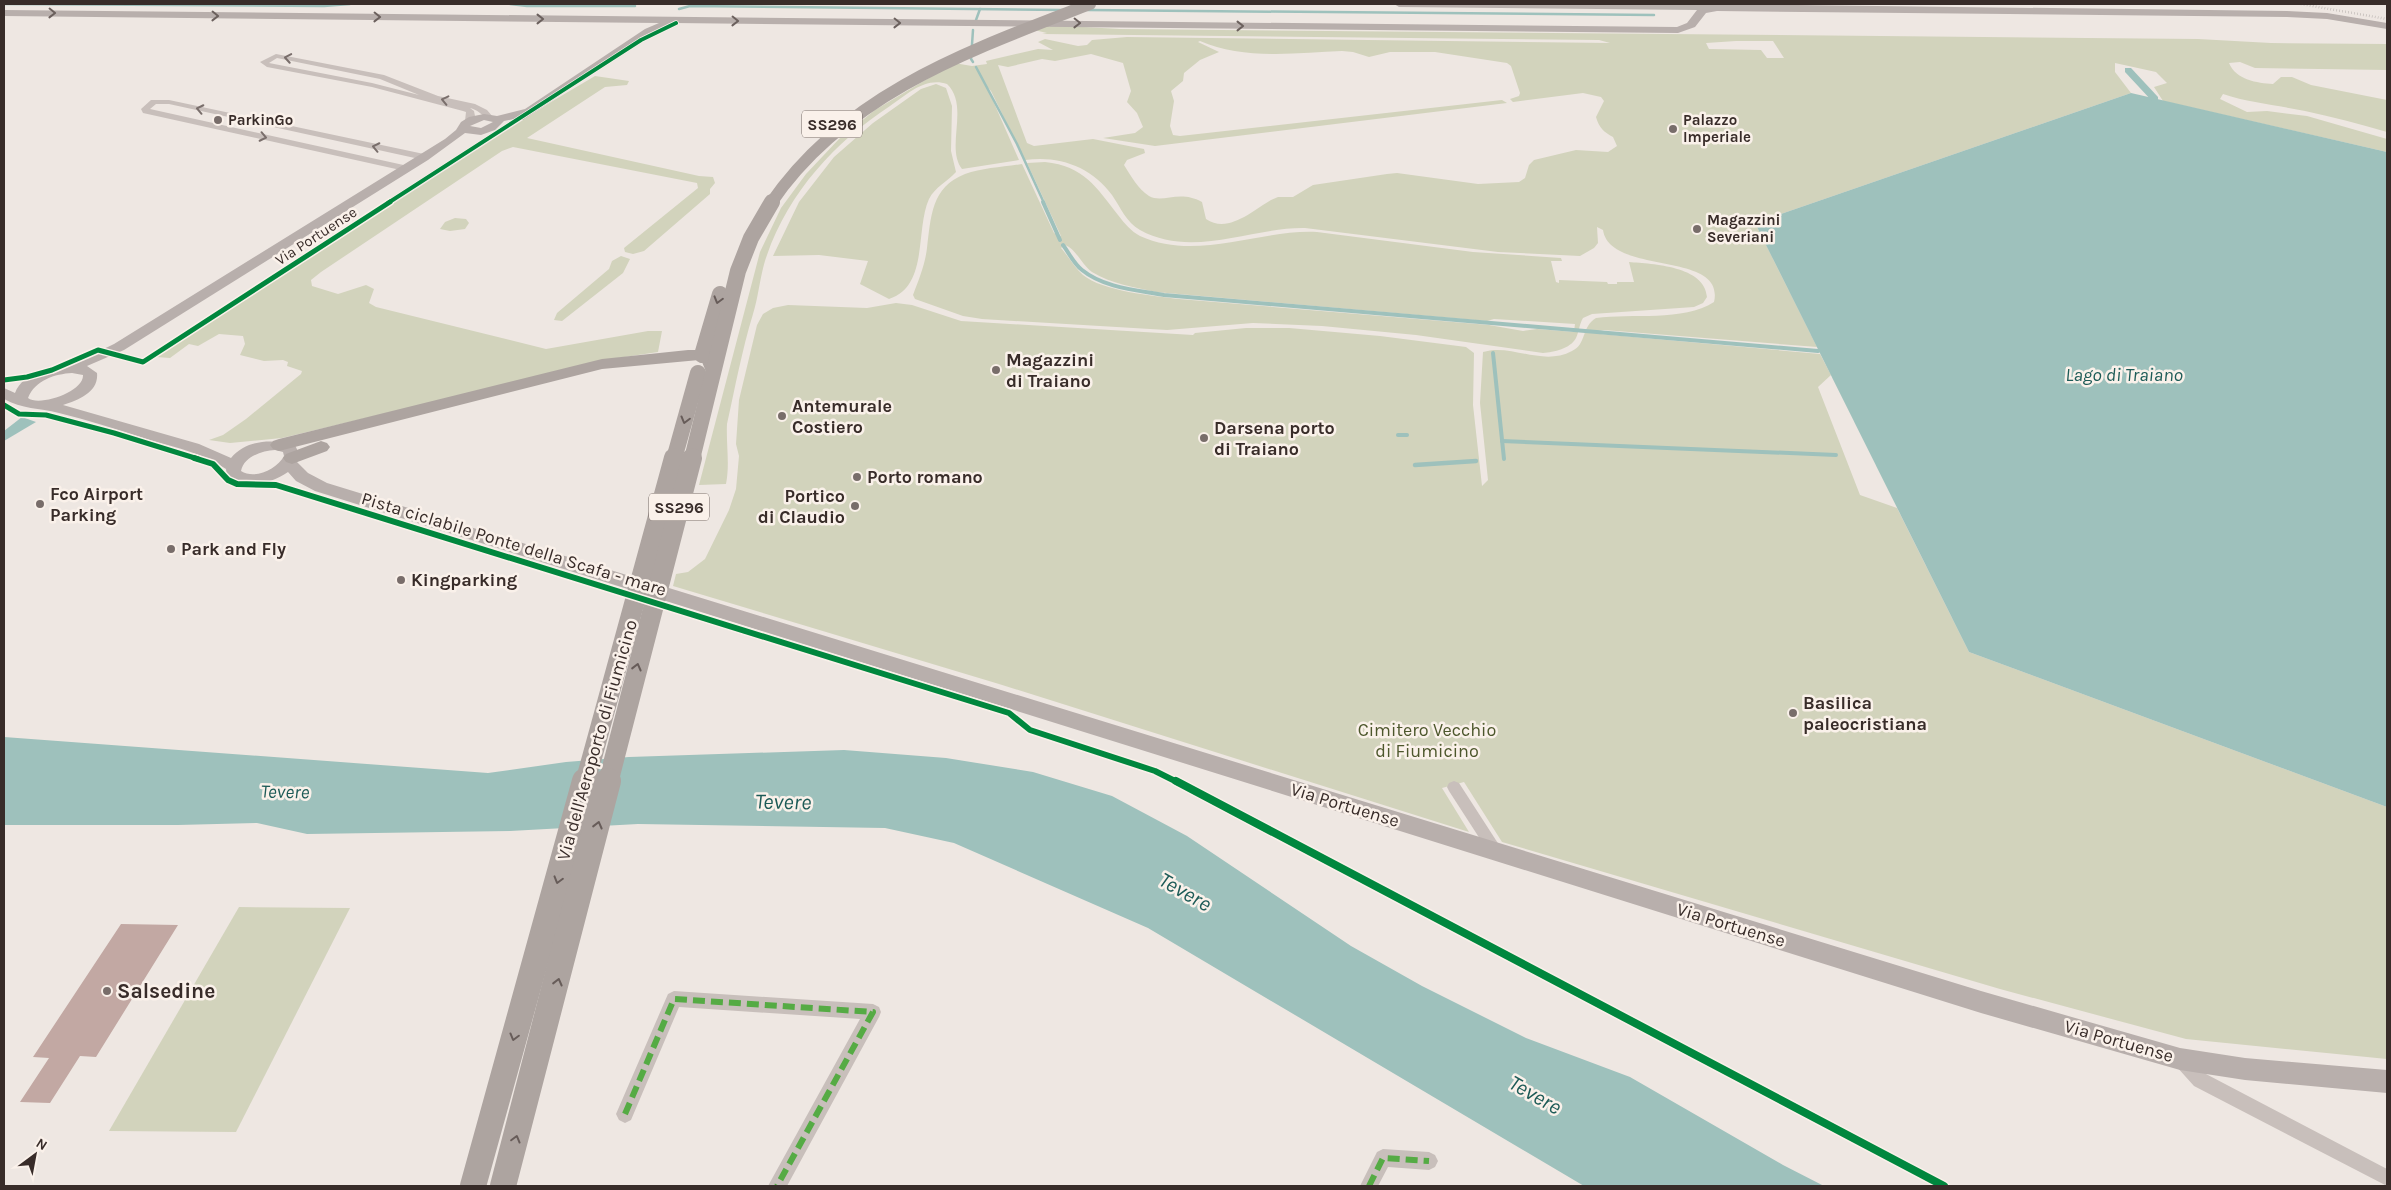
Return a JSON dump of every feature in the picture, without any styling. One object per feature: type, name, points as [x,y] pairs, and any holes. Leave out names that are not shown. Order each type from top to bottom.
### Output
[{"type":"main road","name":"Via dell'Aeroporto di Fiumicino","points":[[503,1186],[553,1004],[652,607],[729,264],[741,233],[790,162],[815,139],[864,101],[914,72],[972,44],[1075,4]]},
{"type":"main road","name":"Via dell'Aeroporto di Fiumicino","points":[[473,1186],[705,369],[751,240],[784,185],[800,165],[848,121],[909,82],[979,48],[1090,4]]},
{"type":"main road","points":[[290,461],[322,446],[596,375],[658,362]]},
{"type":"main road","points":[[279,445],[602,364],[658,362],[705,369]]},
{"type":"street","points":[[1399,4],[2287,14],[2332,17],[2387,26]]},
{"type":"street","points":[[243,6],[241,11],[253,14],[292,16]]},
{"type":"street","points":[[1662,7],[1680,11],[1695,19]]},
{"type":"street","points":[[4,13],[1678,30],[1691,25],[1702,11],[1719,7]]},
{"type":"street","points":[[611,20],[646,23],[646,28],[636,39]]},
{"type":"street","points":[[468,126],[471,116],[470,111],[466,109],[372,85],[264,62],[276,56],[396,80],[434,97],[482,110],[493,121],[510,123],[636,39],[664,23],[686,20]]},
{"type":"street","points":[[405,168],[146,111],[145,109],[154,102],[170,102],[424,157]]},
{"type":"street","name":"Via Portuense","points":[[30,382],[49,373],[70,368],[119,347],[424,157],[468,126],[493,121]]},
{"type":"street","name":"Via Portuense","points":[[74,395],[88,385],[91,377],[90,373],[119,347]]},
{"type":"street","points":[[70,368],[80,368],[90,373]]},
{"type":"street","points":[[4,386],[30,382]]},
{"type":"street","points":[[23,402],[21,393],[30,382]]},
{"type":"street","points":[[4,393],[31,405],[44,405],[80,413],[194,447],[225,461],[233,467],[244,455],[257,448]]},
{"type":"street","points":[[44,405],[74,395],[73,400],[80,413]]},
{"type":"street","points":[[194,447],[257,448],[279,445]]},
{"type":"street","name":"Via Portuense","points":[[279,445],[289,449],[290,461],[302,477],[312,484]]},
{"type":"street","points":[[264,477],[278,472],[290,461]]},
{"type":"street","name":"Via Portuense","points":[[233,467],[233,473],[244,479],[264,477],[312,484],[1981,1002],[2180,1059],[2245,1069],[2387,1082]]},
{"type":"street","points":[[1454,787],[1496,852]]},
{"type":"street","points":[[625,1114],[674,999],[873,1012],[777,1186]]},
{"type":"street","points":[[2180,1059],[2200,1080],[2387,1178]]},
{"type":"street","points":[[1370,1186],[1383,1158],[1430,1161]]},
{"type":"green space","name":"Cimitero Vecchio di Fiumicino","points":[[1047,25],[1120,29],[2198,39],[2271,43],[2387,44],[2387,70],[2255,68],[2240,62],[2229,63],[2232,69],[2242,77],[2260,83],[2273,84],[2281,77],[2292,77],[2311,85],[2387,100],[2387,132],[2357,123],[2243,100],[2223,94],[2220,99],[2247,112],[2267,111],[2307,116],[2387,139],[2387,152],[2163,101],[2154,87],[2167,83],[2156,72],[2115,63],[2115,72],[2131,93],[1755,223],[1817,347],[1598,331],[1600,334],[1820,354],[1831,375],[1818,387],[1860,495],[1897,508],[1969,652],[2387,807],[2387,1059],[2186,1039],[2000,989],[1502,842],[1464,782],[1442,788],[1469,832],[999,684],[673,586],[676,574],[688,572],[705,559],[729,510],[736,489],[739,456],[736,444],[739,400],[757,325],[763,314],[773,308],[788,305],[867,308],[896,303],[912,305],[961,321],[1193,335],[1195,333],[1246,328],[1289,328],[1380,336],[1466,347],[1474,353],[1473,405],[1482,486],[1488,480],[1480,403],[1483,352],[1505,350],[1549,357],[1561,355],[1577,348],[1588,326],[1596,318],[1673,315],[1702,308],[1714,302],[1713,286],[1703,275],[1686,268],[1625,253],[1610,244],[1603,230],[1597,227],[1598,243],[1594,248],[1580,256],[1498,252],[1305,228],[1285,229],[1201,242],[1181,242],[1160,238],[1135,227],[1127,219],[1104,185],[1085,170],[1062,161],[1050,159],[1025,160],[991,91],[987,87],[1019,160],[962,169],[957,160],[957,103],[954,93],[947,84],[931,83],[910,92],[851,136],[816,170],[788,210],[776,232],[767,255],[745,341],[727,424],[728,469],[726,484],[699,485],[760,252],[781,208],[806,174],[839,139],[875,110],[954,63],[972,66],[987,64],[986,61],[1038,49],[1053,50],[1038,42],[1045,39],[1078,46],[1087,45],[1092,40],[1127,37],[1610,43],[1599,40],[1042,34],[1047,33],[1034,30]],"holes":[[[1773,41],[1784,58],[1767,58],[1761,50],[1709,49],[1706,43]],[[1198,42],[1216,47],[1252,53],[1288,54],[1342,51],[1369,57],[1390,52],[1435,52],[1507,63],[1511,66],[1520,93],[1519,96],[1510,99],[1513,102],[1583,93],[1601,97],[1604,101],[1596,117],[1597,121],[1602,129],[1613,137],[1617,146],[1608,152],[1576,150],[1534,160],[1529,165],[1525,178],[1519,182],[1478,184],[1397,173],[1313,185],[1293,197],[1278,197],[1271,200],[1240,219],[1223,224],[1214,223],[1206,219],[1202,202],[1194,198],[1179,196],[1154,198],[1141,190],[1124,165],[1127,160],[1145,153],[1144,149],[1093,139],[1034,146],[1027,143],[998,65],[1008,67],[1042,59],[1055,61],[1091,54],[1123,63],[1131,91],[1127,102],[1137,113],[1143,127],[1135,133],[1103,138],[1155,146],[1507,103],[1502,100],[1180,136],[1173,135],[1170,126],[1174,101],[1171,91],[1183,81],[1184,73],[1200,60],[1219,52]]]},
{"type":"green space","points":[[595,76],[629,81],[627,85],[605,87],[527,138],[699,176],[713,177],[715,183],[710,189],[710,194],[644,251],[633,254],[625,252],[624,248],[698,188],[697,183],[513,147],[502,151],[321,272],[311,280],[312,286],[338,294],[366,285],[374,289],[369,303],[376,307],[546,349],[648,331],[662,331],[658,352],[618,358],[282,438],[230,443],[209,440],[223,435],[246,419],[301,374],[302,371],[287,366],[288,362],[283,360],[264,361],[240,355],[245,344],[243,336],[219,334],[198,346],[189,344],[170,358],[156,357],[551,102]]},
{"type":"green space","points":[[936,84],[946,88],[952,106],[951,151],[956,172],[934,191],[929,199],[922,226],[916,270],[902,292],[889,299],[860,284],[868,261],[819,255],[773,256],[799,202],[834,157],[873,123],[921,89]]},
{"type":"green space","points":[[1045,162],[1058,164],[1079,173],[1096,187],[1131,230],[1140,236],[1162,243],[1184,246],[1206,245],[1295,232],[1317,232],[1473,252],[1561,258],[1562,261],[1551,261],[1556,282],[1559,283],[1559,280],[1607,282],[1608,284],[1634,282],[1629,262],[1651,264],[1688,273],[1704,287],[1707,297],[1703,303],[1694,307],[1592,314],[1583,318],[1576,338],[1570,345],[1557,351],[1543,353],[1416,335],[1322,326],[1253,323],[1167,330],[982,319],[963,316],[915,299],[913,295],[925,260],[935,204],[945,187],[965,174],[1022,164],[1054,233],[1061,236],[1027,163]],"holes":[[[1065,245],[1069,247],[1088,269],[1099,276],[1123,285],[1156,292],[1487,321],[1494,319],[1575,324],[1574,332],[1537,329],[1523,331],[1489,325],[1179,299],[1143,294],[1115,289],[1092,281],[1080,272],[1061,248]]]},
{"type":"green space","points":[[455,218],[466,219],[469,223],[465,229],[450,231],[440,229],[445,222]]},
{"type":"green space","points":[[621,256],[630,259],[623,273],[562,321],[554,320],[557,313],[609,269],[612,261]]},
{"type":"green space","points":[[239,907],[350,908],[236,1132],[109,1131]]},
{"type":"water","name":"Lago di Traiano","points":[[2131,93],[2387,152],[2387,807],[1969,652],[1755,223]]},
{"type":"water","points":[[22,417],[36,422],[4,441],[4,431]]},
{"type":"water","name":"Tevere","points":[[4,737],[488,773],[566,762],[629,757],[844,750],[946,758],[1033,772],[1112,796],[1187,836],[1351,946],[1422,986],[1526,1038],[1630,1077],[1783,1165],[1824,1186],[1584,1186],[1148,928],[954,843],[885,828],[638,824],[510,831],[307,834],[257,823],[4,825]]},
{"type":"building","name":"Salsedine","points":[[121,924],[178,925],[96,1057],[80,1056],[50,1103],[20,1102],[49,1058],[33,1057]]},
{"type":"waterway","points":[[4,4],[324,6],[350,4]]},
{"type":"waterway","points":[[510,4],[527,6],[635,6]]},
{"type":"waterway","points":[[679,9],[690,6],[980,9]]},
{"type":"waterway","points":[[976,20],[980,9]]},
{"type":"waterway","points":[[980,9],[1063,10]]},
{"type":"waterway","points":[[1088,10],[1654,15]]},
{"type":"waterway","points":[[973,30],[971,59],[973,62]]},
{"type":"waterway","points":[[976,67],[1017,144],[1044,203]]},
{"type":"waterway","points":[[2128,70],[2155,99]]},
{"type":"waterway","points":[[1043,202],[1060,240]]},
{"type":"waterway","points":[[1063,245],[1079,268],[1100,281],[1110,285],[1164,295],[1818,351]]},
{"type":"waterway","points":[[1493,353],[1502,441]]},
{"type":"waterway","points":[[1398,435],[1407,435]]},
{"type":"waterway","points":[[1502,441],[1836,455]]},
{"type":"waterway","points":[[1502,441],[1504,459]]},
{"type":"waterway","points":[[1415,465],[1476,461]]},
{"type":"railway","points":[[2301,4],[2387,19]]},
{"type":"marked path","points":[[625,1114],[674,999],[873,1012],[777,1186]]},
{"type":"marked path","points":[[1369,1186],[1383,1158],[1429,1161]]},
{"type":"cycle path","points":[[4,380],[27,377],[52,370],[98,350],[143,362],[641,40],[662,28],[676,23]]},
{"type":"cycle path","name":"Pista ciclabile Ponte della Scafa - mare","points":[[4,405],[19,414],[46,415],[114,433],[213,464],[228,480],[237,484],[276,485],[1009,713],[1030,730],[1155,771],[1217,801],[1537,973],[1944,1186]]},
{"type":"place","name":"ParkinGo","points":[[218,120]]},
{"type":"place","name":"Palazzo Imperiale","points":[[1673,129]]},
{"type":"place","name":"Magazzini Severiani","points":[[1697,229]]},
{"type":"place","name":"Magazzini di Traiano","points":[[996,370]]},
{"type":"place","name":"Antemurale Costiero","points":[[782,416]]},
{"type":"place","name":"Darsena porto di Traiano","points":[[1204,438]]},
{"type":"place","name":"Porto romano","points":[[857,477]]},
{"type":"place","name":"Fco Airport Parking","points":[[40,504]]},
{"type":"place","name":"Portico di Claudio","points":[[855,506]]},
{"type":"place","name":"Park and Fly","points":[[171,549]]},
{"type":"place","name":"Kingparking","points":[[401,580]]},
{"type":"place","name":"Basilica paleocristiana","points":[[1793,713]]},
{"type":"place","name":"Salsedine","points":[[107,991]]}]
